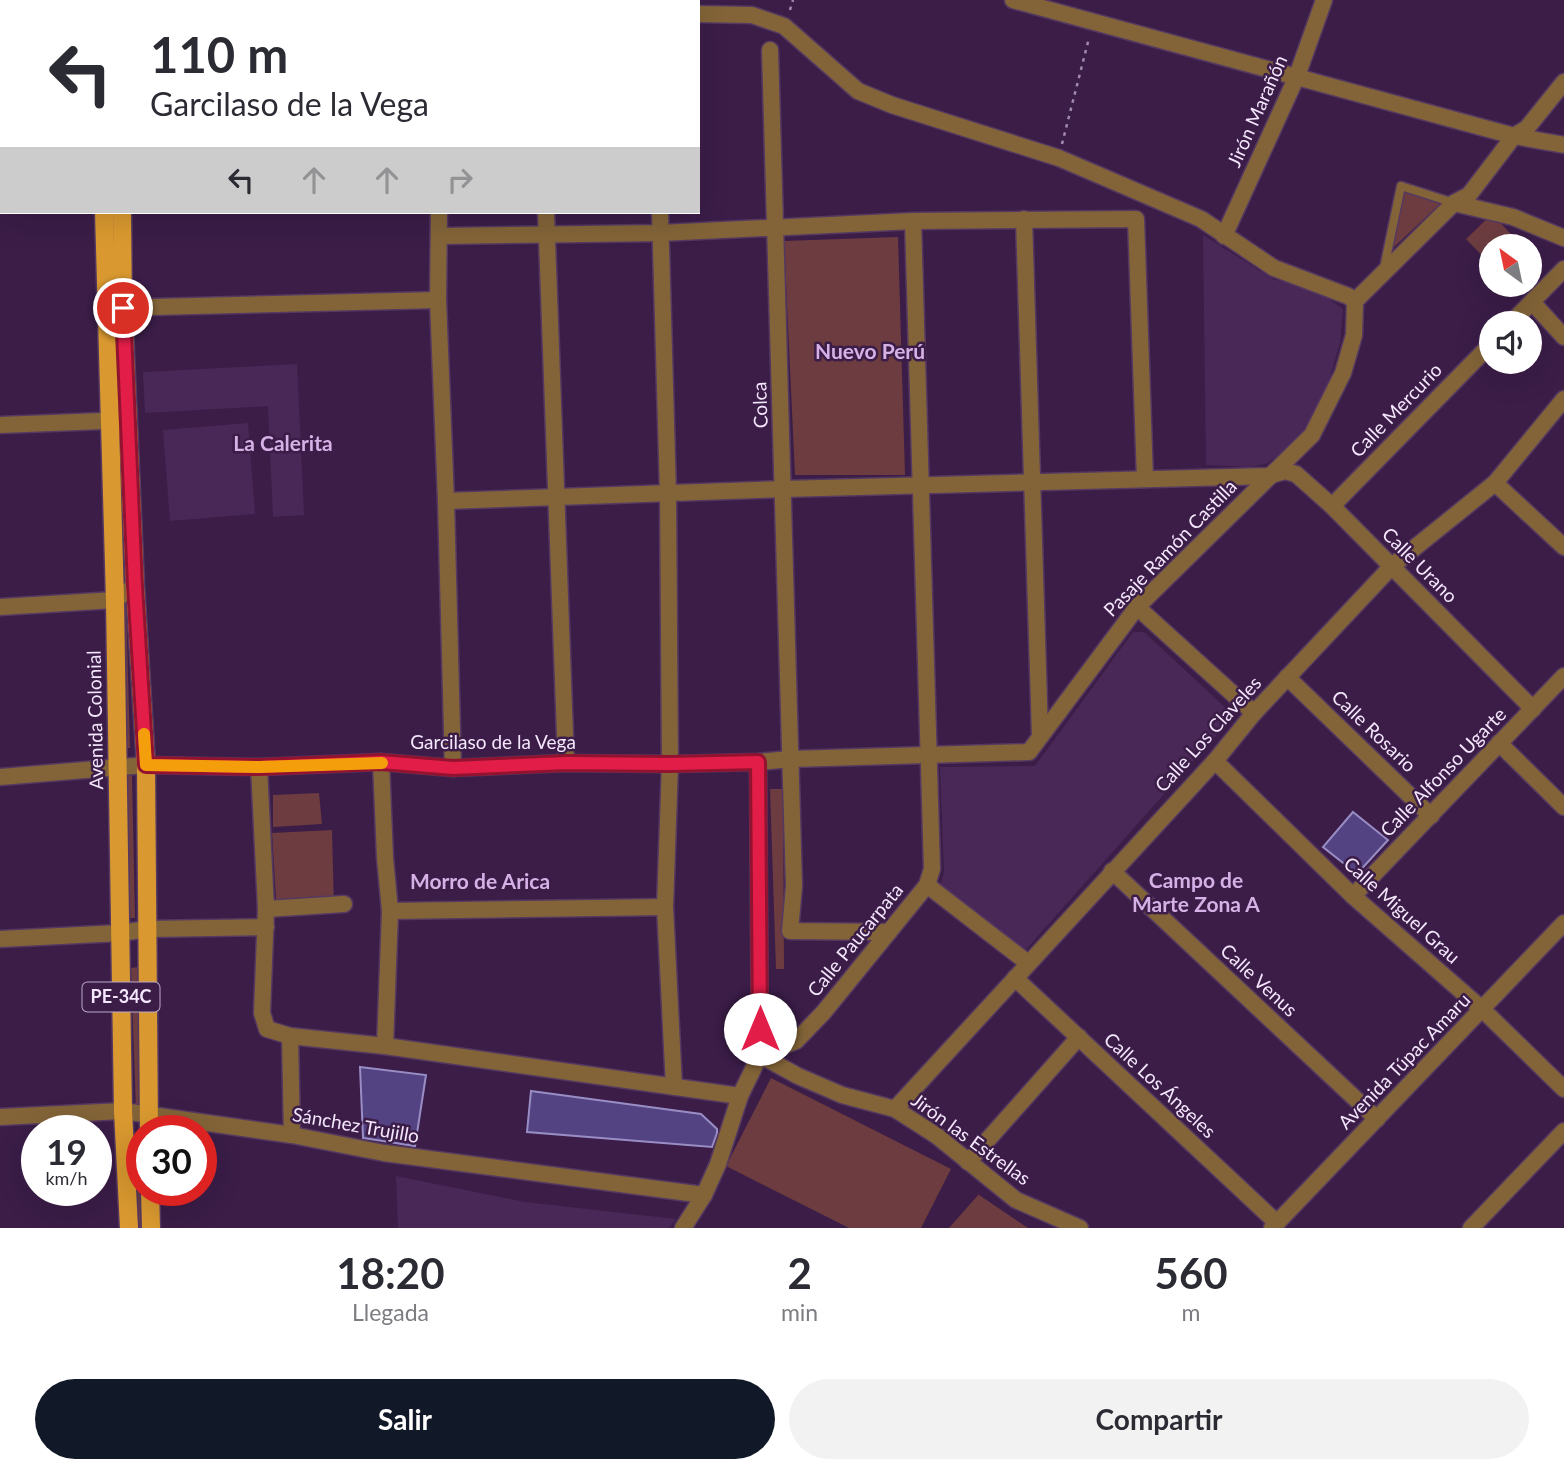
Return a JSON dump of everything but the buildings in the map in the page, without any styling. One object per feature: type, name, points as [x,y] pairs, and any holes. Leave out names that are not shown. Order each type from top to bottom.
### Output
[{"type":"main road","name":"Avenida Colonial","points":[[104,214],[128,420],[146,765],[148,1115]]},
{"type":"main road","name":"Avenida Colonial","points":[[122,214],[109,421],[123,1111],[129,1228]]},
{"type":"main road","points":[[150,1206],[151,1228]]},
{"type":"street","points":[[1013,0],[1514,136],[1564,145]]},
{"type":"street","name":"Jirón Marañón","points":[[1224,236],[1297,76],[1324,0]]},
{"type":"street","points":[[715,7],[752,15],[784,26],[858,91],[892,105],[1059,158],[1201,219],[1274,268],[1312,281],[1355,301],[1454,203],[1469,195],[1514,136],[1527,128],[1564,82]]},
{"type":"street","name":"Colca","points":[[770,50],[794,887],[790,932],[888,932]]},
{"type":"street","points":[[1454,203],[1513,217],[1564,237]]},
{"type":"street","points":[[439,214],[438,300],[453,768]]},
{"type":"street","points":[[546,214],[566,763]]},
{"type":"street","points":[[660,214],[668,493],[670,764],[665,907],[674,1087]]},
{"type":"street","points":[[1024,219],[1040,735]]},
{"type":"street","points":[[440,236],[660,233],[913,221],[1136,219],[1145,479]]},
{"type":"street","name":"Calle Paucarpata","points":[[760,1055],[796,1041],[823,1013],[927,885],[932,869],[913,221]]},
{"type":"street","points":[[1523,311],[1564,269]]},
{"type":"street","points":[[114,308],[438,300]]},
{"type":"street","name":"Pasaje Ramón Castilla","points":[[1029,752],[1137,607],[1312,435],[1343,373],[1354,335],[1355,301]]},
{"type":"street","points":[[1532,302],[1564,337]]},
{"type":"street","name":"Calle Mercurio","points":[[1332,506],[1479,356]]},
{"type":"street","name":"Calle Los Claveles","points":[[895,1109],[1215,761],[1287,677],[1392,566],[1495,483],[1564,399]]},
{"type":"street","points":[[0,425],[128,420]]},
{"type":"street","name":"Calle Urano","points":[[446,501],[1268,476],[1284,471],[1296,474],[1332,506],[1532,709]]},
{"type":"street","points":[[1495,483],[1564,547]]},
{"type":"street","points":[[0,607],[114,600],[135,586]]},
{"type":"street","points":[[1137,607],[1254,713]]},
{"type":"street","name":"Calle Alfonso Ugarte","points":[[1353,896],[1564,676]]},
{"type":"street","name":"Calle Rosario","points":[[1287,677],[1431,816]]},
{"type":"street","points":[[1499,743],[1564,807]]},
{"type":"street","name":"Garcilaso de la Vega","points":[[0,776],[146,765],[259,767],[381,762],[453,768],[566,763],[758,762],[1029,752]]},
{"type":"street","name":"Calle Miguel Grau","points":[[1215,761],[1353,896],[1483,1010],[1564,1089]]},
{"type":"street","points":[[381,762],[390,911],[385,1046]]},
{"type":"street","points":[[683,1228],[704,1195],[718,1164],[740,1096],[760,1055],[758,762]]},
{"type":"street","points":[[259,767],[266,909],[262,1013],[267,1029],[290,1036],[385,1046],[740,1096]]},
{"type":"street","name":"Calle Venus","points":[[1112,871],[1377,1119]]},
{"type":"street","points":[[927,885],[1028,962]]},
{"type":"street","points":[[266,909],[344,904]]},
{"type":"street","points":[[390,911],[665,907]]},
{"type":"street","name":"Avenida Túpac Amaru","points":[[1275,1225],[1564,923]]},
{"type":"street","points":[[0,939],[120,933],[148,929],[266,927]]},
{"type":"street","name":"Calle Los Ángeles","points":[[1015,978],[1275,1225]]},
{"type":"street","points":[[290,1036],[292,1135]]},
{"type":"street","points":[[968,1163],[1079,1037]]},
{"type":"street","name":"Jirón las Estrellas","points":[[760,1055],[798,1076],[842,1094],[895,1109],[937,1136],[1016,1200],[1080,1228]]},
{"type":"street","name":"Sánchez Trujillo","points":[[0,1117],[123,1111],[132,1115]]},
{"type":"street","name":"Sánchez Trujillo","points":[[217,1128],[292,1135],[384,1153],[704,1195]]},
{"type":"street","points":[[1471,1228],[1564,1131]]},
{"type":"lane","points":[[1383,271],[1401,186],[1454,203]]},
{"type":"path","points":[[1059,158],[1093,21]]},
{"type":"shaded area","points":[[1407,192],[1438,201],[1439,205],[1394,247],[1391,246],[1402,195]]},
{"type":"shaded area","points":[[1492,214],[1511,234],[1479,234],[1479,253],[1466,239]]},
{"type":"shaded area","points":[[1203,235],[1273,279],[1319,292],[1343,309],[1340,343],[1328,384],[1303,434],[1291,447],[1266,464],[1250,467],[1206,465]]},
{"type":"shaded area","points":[[898,237],[905,475],[795,475],[784,241]]},
{"type":"shaded area","points":[[297,364],[304,515],[273,517],[268,406],[145,413],[143,372]]},
{"type":"shaded area","points":[[248,423],[255,514],[170,521],[163,430]]},
{"type":"shaded area","points":[[122,603],[126,603],[130,748],[126,748]]},
{"type":"shaded area","points":[[1133,632],[1144,632],[1229,711],[1229,721],[1021,955],[939,890],[944,872],[940,767],[1035,766]]},
{"type":"shaded area","points":[[126,775],[132,775],[135,918],[130,918]]},
{"type":"shaded area","points":[[770,789],[783,789],[784,969],[776,969]]},
{"type":"shaded area","points":[[319,793],[322,824],[273,827],[273,795]]},
{"type":"shaded area","points":[[332,830],[334,909],[277,914],[272,833]]},
{"type":"shaded area","points":[[138,967],[142,1112],[136,1112],[131,968]]},
{"type":"shaded area","points":[[771,1078],[951,1169],[921,1228],[849,1228],[726,1166]]},
{"type":"shaded area","points":[[396,1176],[525,1202],[676,1219],[669,1228],[398,1228]]},
{"type":"shaded area","points":[[979,1195],[1028,1228],[949,1228]]},
{"type":"shaded area","points":[[137,1206],[142,1206],[143,1228],[138,1228]]},
{"type":"slow traffic","points":[[144,734],[146,765],[259,767],[382,763]]},
{"type":"district","name":"Nuevo Perú","points":[[870,352]]},
{"type":"district","name":"La Calerita","points":[[283,444]]},
{"type":"district","name":"Morro de Arica","points":[[480,882]]},
{"type":"district","name":"Campo de Marte Zona A","points":[[1196,893]]},
{"type":"route","points":[[123,308],[146,765],[259,767],[381,762],[453,768],[566,763],[758,762],[760,1029]]}]
